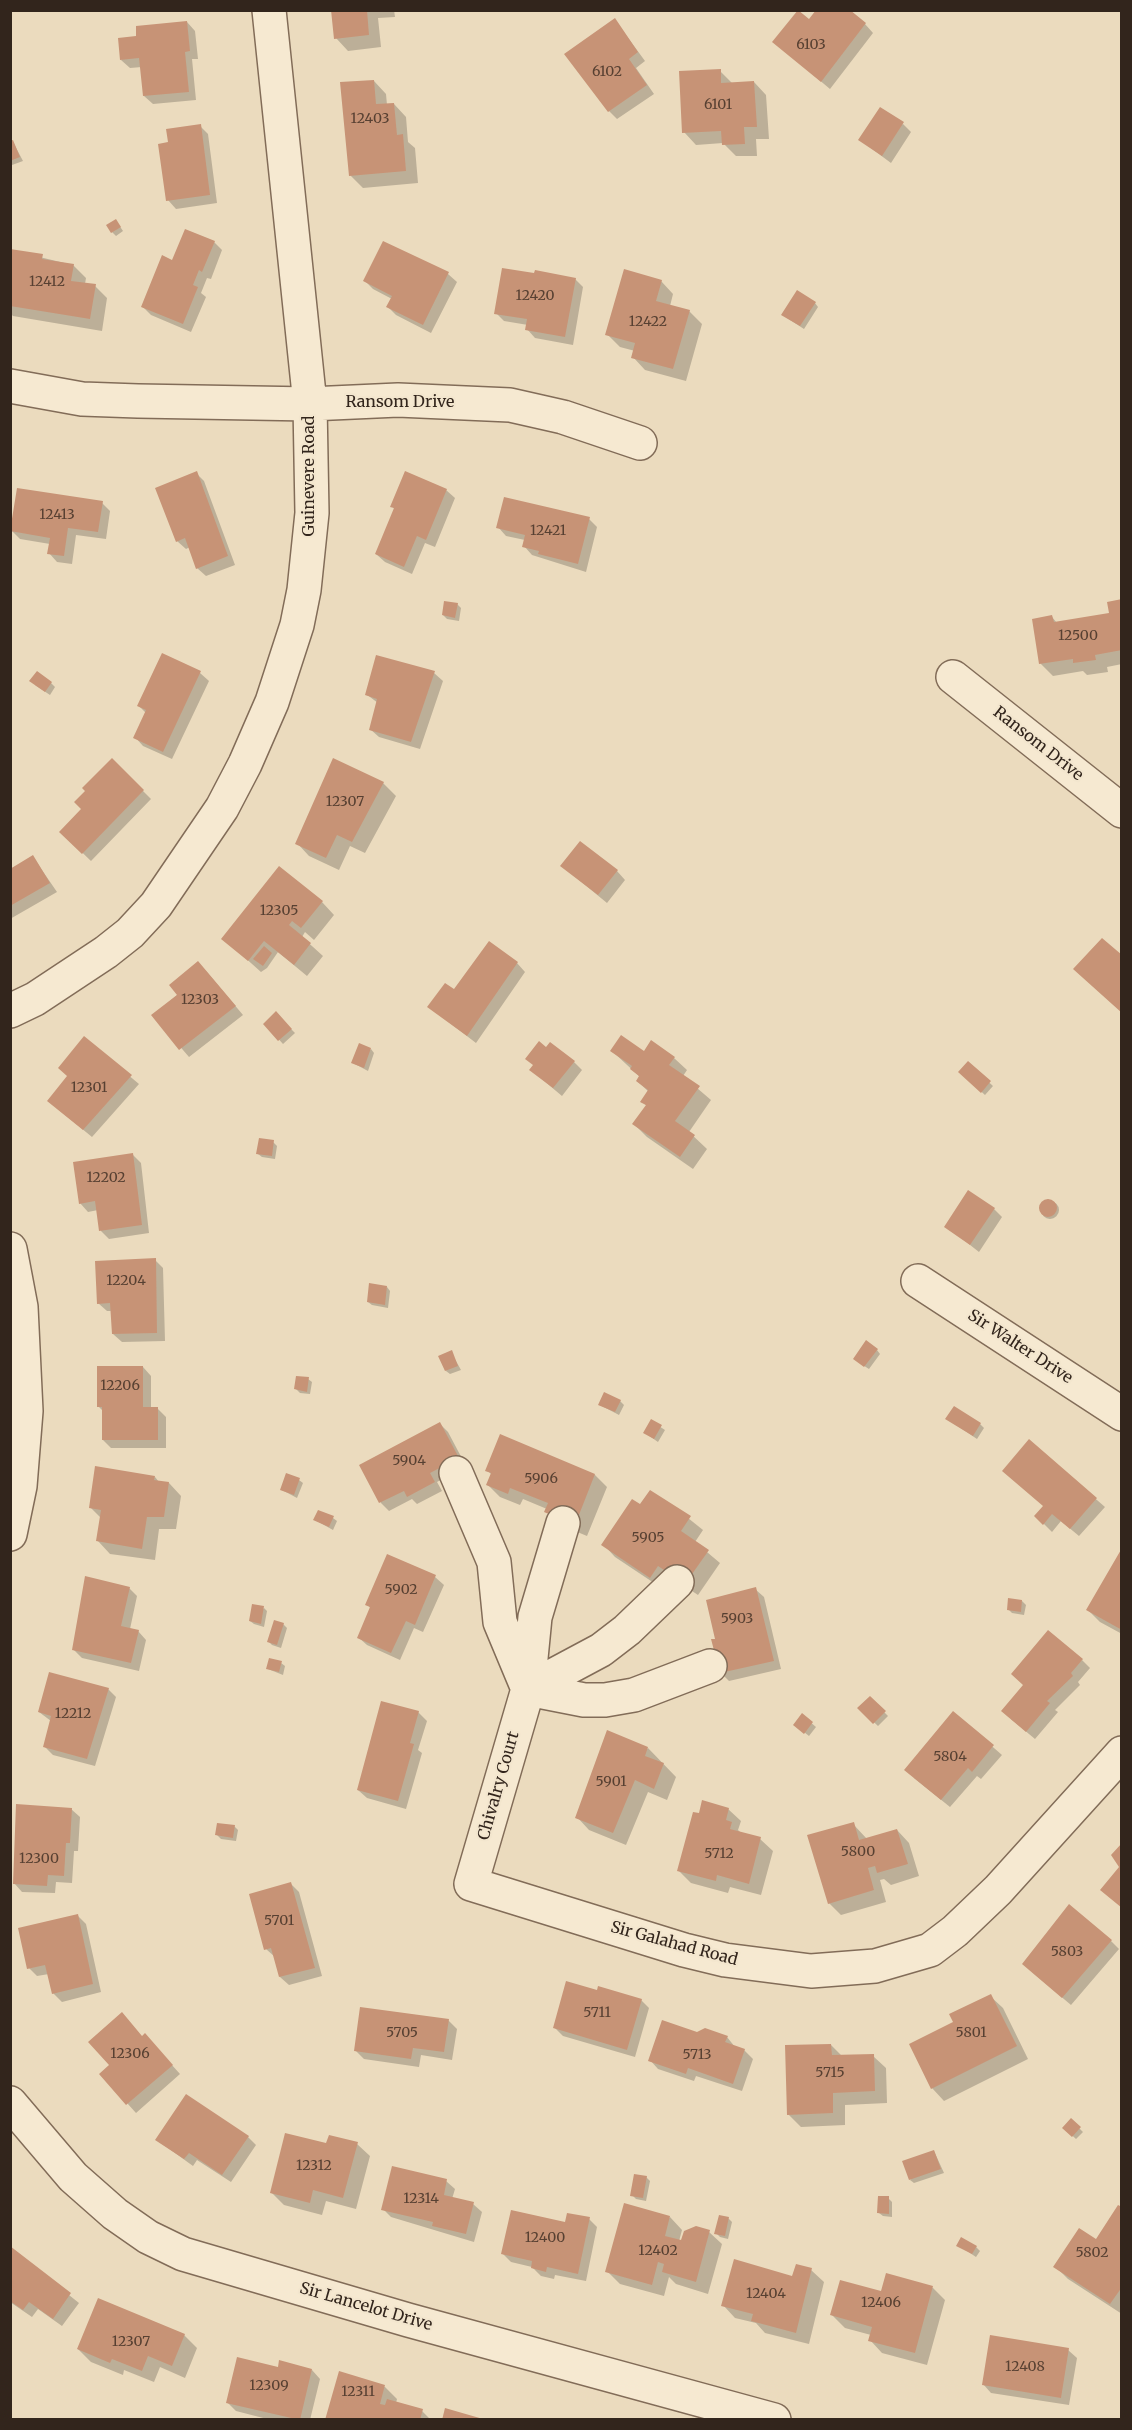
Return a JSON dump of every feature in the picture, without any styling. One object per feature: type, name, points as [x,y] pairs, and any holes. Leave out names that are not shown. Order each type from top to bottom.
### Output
[{"type":"street","name":"Guinevere Road","points":[[10,1011],[74,975],[130,933],[156,905],[222,808],[245,764],[288,657],[304,590],[312,513],[310,404],[269,10]]},
{"type":"street","name":"Ransom Drive","points":[[10,386],[82,399],[310,404],[398,400],[510,405],[563,417],[640,443]]},
{"type":"street","name":"Ransom Drive","points":[[953,677],[1118,800]]},
{"type":"street","points":[[10,1250],[21,1307],[26,1411],[20,1486],[10,1534]]},
{"type":"street","name":"Sir Walter Drive","points":[[918,1281],[1122,1414]]},
{"type":"street","points":[[456,1473],[494,1562],[500,1622],[528,1689]]},
{"type":"street","name":"Chivalry Court","points":[[471,1884],[528,1689],[535,1617],[563,1524]]},
{"type":"street","points":[[528,1689],[602,1650],[627,1630],[677,1582]]},
{"type":"street","points":[[528,1689],[584,1700],[605,1700],[634,1695],[710,1666]]},
{"type":"street","name":"Sir Galahad Road","points":[[471,1884],[684,1950],[725,1959],[811,1971],[875,1966],[930,1950],[955,1931],[998,1890],[1122,1753]]},
{"type":"street","name":"Sir Lancelot Drive","points":[[10,2103],[74,2177],[115,2214],[148,2237],[183,2254],[408,2320],[774,2420]]},
{"type":"building","points":[[331,10],[367,10],[369,35],[334,39]]},
{"type":"building","points":[[798,10],[809,19],[816,10],[850,10],[866,23],[821,82],[772,42]]},
{"type":"building","points":[[615,18],[638,52],[629,59],[647,85],[608,112],[564,54]]},
{"type":"building","points":[[187,21],[190,51],[185,52],[189,92],[143,96],[139,58],[120,60],[118,38],[136,36],[136,26]]},
{"type":"building","points":[[721,69],[721,83],[754,81],[757,127],[744,127],[745,144],[722,145],[721,131],[682,133],[679,71]]},
{"type":"building","points":[[374,80],[376,104],[394,103],[397,135],[403,134],[406,171],[349,176],[340,82]]},
{"type":"building","points":[[880,107],[904,122],[882,156],[858,140]]},
{"type":"building","points":[[201,124],[210,195],[166,201],[158,144],[168,142],[166,129]]},
{"type":"building","points":[[13,140],[20,157],[10,161],[10,141]]},
{"type":"building","points":[[116,219],[121,227],[111,233],[106,225]]},
{"type":"building","points":[[185,229],[215,241],[202,272],[199,270],[193,285],[198,287],[183,324],[141,307],[162,255],[172,260]]},
{"type":"building","points":[[383,241],[449,272],[423,325],[386,307],[392,296],[363,281]]},
{"type":"building","points":[[10,249],[43,254],[42,259],[74,264],[71,281],[96,284],[90,319],[10,306]]},
{"type":"building","points":[[502,268],[534,273],[535,270],[576,278],[565,337],[525,330],[527,319],[494,314]]},
{"type":"building","points":[[624,269],[662,280],[656,301],[690,310],[673,369],[631,358],[635,343],[605,335]]},
{"type":"building","points":[[797,290],[816,302],[800,326],[781,315]]},
{"type":"building","points":[[197,471],[228,556],[196,569],[185,538],[176,542],[155,488]]},
{"type":"building","points":[[405,471],[447,489],[426,540],[417,536],[404,567],[375,554],[394,508],[390,507]]},
{"type":"building","points":[[17,488],[103,501],[98,532],[68,528],[64,556],[47,554],[50,538],[10,531]]},
{"type":"building","points":[[504,497],[590,517],[578,564],[538,554],[539,551],[522,547],[525,535],[496,528]]},
{"type":"building","points":[[1122,599],[1122,650],[1095,655],[1096,660],[1073,663],[1073,659],[1039,664],[1032,619],[1052,615],[1054,622],[1109,613],[1107,602]]},
{"type":"building","points":[[444,601],[458,603],[455,618],[442,615]]},
{"type":"building","points":[[162,653],[201,671],[163,752],[133,738],[146,710],[137,706]]},
{"type":"building","points":[[376,655],[435,671],[411,742],[369,730],[377,699],[365,695]]},
{"type":"building","points":[[37,671],[52,682],[45,692],[29,681]]},
{"type":"building","points":[[112,758],[144,790],[82,854],[59,832],[81,809],[74,802],[85,791],[82,788]]},
{"type":"building","points":[[333,758],[384,782],[352,842],[337,835],[326,858],[295,844]]},
{"type":"building","points":[[580,841],[618,870],[598,895],[560,866]]},
{"type":"building","points":[[33,855],[50,883],[10,906],[10,869]]},
{"type":"building","points":[[279,866],[323,901],[301,928],[292,921],[289,925],[311,943],[294,965],[264,941],[248,961],[221,939]]},
{"type":"building","points":[[1102,938],[1122,955],[1122,1013],[1073,969]]},
{"type":"building","points":[[489,941],[518,962],[467,1036],[427,1007],[445,983],[454,989]]},
{"type":"building","points":[[264,946],[272,953],[263,966],[253,959]]},
{"type":"building","points":[[198,961],[236,1006],[179,1050],[151,1015],[177,995],[169,985]]},
{"type":"building","points":[[276,1011],[292,1029],[278,1041],[263,1024]]},
{"type":"building","points":[[621,1035],[644,1051],[651,1040],[675,1057],[669,1065],[700,1086],[675,1121],[695,1135],[680,1157],[632,1124],[646,1105],[640,1102],[648,1090],[636,1081],[639,1076],[630,1069],[632,1066],[610,1051]]},
{"type":"building","points":[[84,1036],[132,1075],[83,1130],[47,1101],[67,1076],[58,1068]]},
{"type":"building","points":[[539,1041],[546,1047],[550,1042],[575,1061],[553,1088],[529,1070],[533,1065],[525,1059]]},
{"type":"building","points":[[359,1043],[371,1048],[364,1068],[351,1063]]},
{"type":"building","points":[[968,1061],[991,1081],[981,1093],[958,1072]]},
{"type":"building","points":[[259,1138],[274,1140],[272,1156],[256,1154]]},
{"type":"building","points":[[133,1153],[142,1225],[99,1231],[95,1201],[79,1204],[73,1162]]},
{"type":"building","points":[[968,1190],[995,1208],[970,1245],[944,1227]]},
{"type":"building","points":[[1048,1199],[1054,1202],[1057,1208],[1054,1214],[1048,1217],[1042,1214],[1039,1208],[1042,1202]]},
{"type":"building","points":[[156,1258],[157,1333],[112,1334],[110,1303],[97,1304],[95,1261]]},
{"type":"building","points":[[369,1283],[387,1286],[385,1305],[367,1302]]},
{"type":"building","points":[[866,1340],[878,1349],[864,1367],[853,1359]]},
{"type":"building","points":[[452,1350],[458,1366],[445,1371],[438,1356]]},
{"type":"building","points":[[97,1366],[143,1366],[143,1407],[158,1407],[158,1440],[102,1440],[102,1407],[97,1407]]},
{"type":"building","points":[[296,1376],[309,1377],[307,1392],[294,1389]]},
{"type":"building","points":[[604,1392],[621,1400],[615,1412],[598,1405]]},
{"type":"building","points":[[954,1406],[981,1423],[973,1436],[945,1419]]},
{"type":"building","points":[[651,1419],[662,1425],[654,1439],[643,1433]]},
{"type":"building","points":[[440,1422],[459,1458],[430,1473],[435,1482],[407,1497],[404,1491],[379,1503],[359,1465]]},
{"type":"building","points":[[500,1434],[595,1474],[575,1525],[544,1512],[548,1503],[510,1488],[508,1494],[486,1485],[491,1473],[485,1471]]},
{"type":"building","points":[[1029,1439],[1097,1498],[1070,1529],[1052,1514],[1043,1525],[1034,1516],[1043,1506],[1002,1471]]},
{"type":"building","points":[[95,1466],[155,1476],[154,1480],[169,1482],[164,1517],[147,1517],[142,1549],[96,1541],[101,1510],[89,1508]]},
{"type":"building","points":[[286,1473],[300,1478],[294,1495],[280,1490]]},
{"type":"building","points":[[650,1490],[691,1516],[681,1531],[709,1550],[685,1584],[658,1566],[650,1578],[601,1545],[632,1499],[640,1504]]},
{"type":"building","points":[[318,1510],[334,1516],[329,1527],[313,1520]]},
{"type":"building","points":[[1122,1548],[1122,1630],[1086,1610]]},
{"type":"building","points":[[387,1554],[436,1575],[415,1625],[406,1621],[391,1653],[357,1638],[370,1607],[365,1605]]},
{"type":"building","points":[[85,1576],[130,1587],[121,1626],[139,1630],[131,1663],[72,1650]]},
{"type":"building","points":[[756,1587],[774,1661],[720,1673],[711,1639],[715,1639],[706,1600]]},
{"type":"building","points":[[1008,1598],[1022,1600],[1021,1612],[1007,1610]]},
{"type":"building","points":[[252,1604],[264,1606],[261,1624],[249,1621]]},
{"type":"building","points":[[274,1620],[284,1623],[277,1645],[267,1642]]},
{"type":"building","points":[[1048,1630],[1083,1659],[1071,1673],[1073,1676],[1047,1701],[1050,1703],[1026,1732],[1001,1711],[1023,1685],[1011,1674]]},
{"type":"building","points":[[269,1658],[282,1661],[279,1672],[266,1669]]},
{"type":"building","points":[[49,1672],[109,1688],[87,1759],[43,1747],[51,1716],[38,1712]]},
{"type":"building","points":[[870,1696],[886,1711],[873,1724],[857,1708]]},
{"type":"building","points":[[381,1701],[419,1711],[410,1743],[414,1744],[398,1801],[357,1790]]},
{"type":"building","points":[[953,1711],[994,1745],[972,1772],[968,1768],[941,1800],[904,1770]]},
{"type":"building","points":[[802,1713],[813,1722],[804,1734],[793,1725]]},
{"type":"building","points":[[607,1730],[648,1747],[645,1756],[664,1763],[654,1789],[635,1780],[613,1833],[575,1818]]},
{"type":"building","points":[[702,1800],[729,1808],[726,1820],[732,1822],[730,1829],[761,1837],[749,1884],[717,1875],[716,1881],[677,1871],[693,1812],[699,1813]]},
{"type":"building","points":[[16,1804],[72,1808],[70,1843],[66,1843],[64,1876],[48,1875],[47,1886],[13,1884]]},
{"type":"building","points":[[854,1822],[859,1840],[897,1829],[908,1864],[877,1873],[875,1866],[868,1868],[874,1890],[828,1904],[807,1835]]},
{"type":"building","points":[[217,1823],[235,1825],[233,1838],[215,1835]]},
{"type":"building","points":[[1122,1843],[1122,1908],[1100,1890],[1119,1867],[1111,1855]]},
{"type":"building","points":[[291,1882],[315,1968],[279,1977],[271,1948],[264,1950],[249,1894]]},
{"type":"building","points":[[1069,1904],[1112,1940],[1062,1998],[1022,1964]]},
{"type":"building","points":[[78,1914],[93,1984],[52,1994],[45,1965],[27,1969],[18,1928]]},
{"type":"building","points":[[566,1981],[597,1990],[598,1986],[642,1999],[627,2050],[553,2028]]},
{"type":"building","points":[[991,1994],[1017,2046],[931,2089],[909,2044],[953,2022],[949,2014]]},
{"type":"building","points":[[360,2007],[449,2019],[444,2052],[413,2048],[411,2059],[354,2051]]},
{"type":"building","points":[[122,2012],[142,2036],[145,2033],[173,2065],[126,2105],[99,2074],[109,2065],[88,2042]]},
{"type":"building","points":[[662,2020],[697,2032],[705,2028],[728,2036],[725,2042],[745,2049],[733,2084],[688,2068],[686,2074],[648,2061]]},
{"type":"building","points":[[831,2044],[832,2055],[874,2054],[875,2091],[833,2093],[833,2113],[787,2115],[785,2045]]},
{"type":"building","points":[[186,2094],[249,2136],[222,2175],[189,2153],[184,2159],[155,2140]]},
{"type":"building","points":[[1071,2118],[1081,2127],[1072,2137],[1062,2128]]},
{"type":"building","points":[[285,2133],[326,2143],[329,2135],[358,2142],[343,2198],[313,2190],[310,2203],[270,2193]]},
{"type":"building","points":[[934,2150],[941,2169],[909,2180],[902,2161]]},
{"type":"building","points":[[392,2166],[447,2179],[444,2195],[474,2202],[466,2234],[432,2226],[433,2222],[381,2210]]},
{"type":"building","points":[[634,2174],[647,2176],[643,2198],[630,2196]]},
{"type":"building","points":[[878,2196],[889,2196],[889,2214],[877,2213]]},
{"type":"building","points":[[624,2203],[670,2216],[665,2236],[681,2240],[684,2231],[696,2226],[710,2230],[696,2282],[662,2272],[664,2264],[658,2262],[652,2285],[605,2272]]},
{"type":"building","points":[[1118,2205],[1122,2207],[1122,2287],[1110,2304],[1053,2267],[1079,2228],[1096,2239]]},
{"type":"building","points":[[511,2210],[565,2222],[567,2213],[590,2217],[578,2274],[547,2267],[546,2272],[531,2268],[532,2261],[501,2254]]},
{"type":"building","points":[[719,2215],[729,2217],[725,2236],[714,2234]]},
{"type":"building","points":[[961,2237],[977,2246],[972,2254],[956,2246]]},
{"type":"building","points":[[10,2246],[71,2293],[53,2319],[29,2302],[23,2310],[10,2301]]},
{"type":"building","points":[[734,2259],[792,2276],[796,2264],[812,2268],[796,2333],[751,2321],[753,2314],[721,2306]]},
{"type":"building","points":[[886,2273],[933,2286],[915,2353],[868,2341],[872,2327],[830,2315],[840,2280],[881,2291]]},
{"type":"building","points":[[98,2298],[185,2334],[172,2366],[148,2356],[142,2371],[112,2359],[110,2363],[77,2349]]},
{"type":"building","points":[[990,2335],[1069,2348],[1061,2398],[982,2385]]},
{"type":"building","points":[[237,2357],[278,2367],[279,2360],[312,2369],[300,2420],[226,2403]]},
{"type":"building","points":[[339,2371],[385,2385],[380,2404],[385,2405],[387,2399],[423,2409],[420,2420],[325,2420]]},
{"type":"building","points":[[445,2408],[483,2419],[483,2420],[442,2420]]}]
